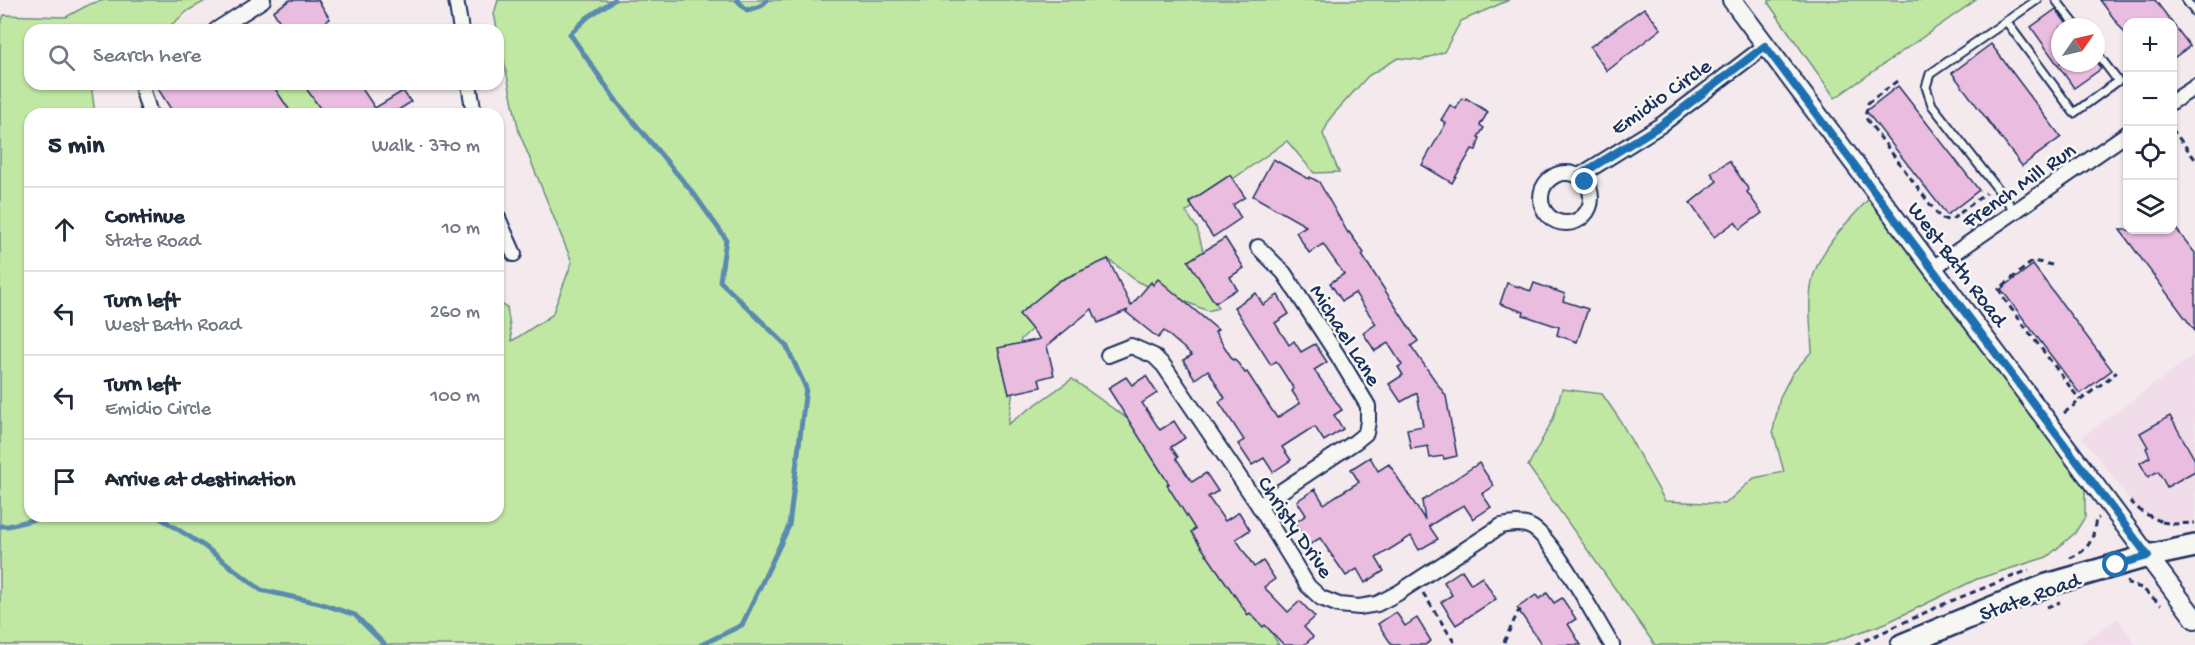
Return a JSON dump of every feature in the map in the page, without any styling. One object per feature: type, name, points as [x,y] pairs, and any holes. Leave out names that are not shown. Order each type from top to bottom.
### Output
[{"type":"main road","name":"State Road","points":[[1902,645],[2047,585],[2148,556],[2195,546]]},
{"type":"street","points":[[225,24],[263,0]]},
{"type":"street","points":[[456,0],[460,24]]},
{"type":"street","name":"West Bath Road","points":[[1732,0],[2195,619]]},
{"type":"street","name":"Emidio Circle","points":[[1578,176],[1661,125],[1765,46]]},
{"type":"street","points":[[2177,99],[2195,87]]},
{"type":"street","points":[[143,90],[148,108]]},
{"type":"street","points":[[470,90],[473,108]]},
{"type":"street","name":"French Mill Run","points":[[1933,268],[2123,137]]},
{"type":"street","points":[[504,234],[514,254]]},
{"type":"street","name":"Michael Lane","points":[[1258,247],[1284,273],[1368,406],[1366,433],[1259,506]]},
{"type":"street","name":"Christy Drive","points":[[1108,356],[1131,346],[1154,356],[1164,366],[1259,506],[1308,586],[1322,598],[1339,605],[1359,607],[1377,604],[1398,593],[1501,526],[1518,523],[1531,527],[1543,537],[1612,645]]},
{"type":"lane","points":[[2015,211],[1932,105],[1926,87],[1930,74],[2037,0]]},
{"type":"lane","points":[[2056,0],[2070,18]]},
{"type":"lane","points":[[2186,0],[2195,12]]},
{"type":"lane","points":[[2007,21],[2074,114],[2118,81],[2105,64]]},
{"type":"path","points":[[1897,81],[1868,103],[1865,117],[1941,219],[1951,220],[1995,186]]},
{"type":"path","points":[[2177,136],[2195,159]]},
{"type":"path","points":[[2052,265],[2033,261],[1999,289],[2004,299],[2080,400]]},
{"type":"path","points":[[2064,413],[2117,372]]},
{"type":"path","points":[[2125,499],[2127,497],[2142,512],[2162,523],[2195,523]]},
{"type":"path","points":[[2069,558],[2081,553],[2087,547],[2094,536],[2096,519],[2099,518]]},
{"type":"path","points":[[1855,645],[1937,607],[2032,570]]},
{"type":"path","points":[[2121,585],[2128,582],[2142,588],[2166,609]]},
{"type":"path","points":[[1420,590],[1455,645]]},
{"type":"path","points":[[2045,608],[2064,601]]},
{"type":"path","points":[[1504,642],[1521,610]]},
{"type":"shaded area","points":[[2195,354],[2195,523],[2174,524],[2154,520],[2133,504],[2082,437]]},
{"type":"shaded area","points":[[2117,619],[2136,645],[2078,645]]},
{"type":"green space","points":[[105,0],[207,0],[189,10],[172,24],[24,24],[24,90],[92,90],[94,108],[24,108],[24,522],[504,522],[504,306],[507,307],[512,341],[552,315],[572,262],[519,132],[504,61],[504,24],[496,24],[494,14],[498,0],[1509,0],[1461,21],[1444,52],[1422,60],[1398,58],[1368,76],[1331,117],[1323,134],[1339,172],[1314,173],[1287,141],[1186,212],[1197,228],[1218,308],[1208,311],[1138,282],[1108,259],[1021,339],[1008,424],[1072,379],[1151,436],[1279,645],[0,645],[0,25],[4,15],[66,17],[90,4]]},
{"type":"green space","points":[[1769,0],[1976,0],[1835,98],[1769,4]]},
{"type":"green space","points":[[270,90],[313,90],[324,108],[288,108],[284,103],[277,107],[267,92]]},
{"type":"green space","points":[[1875,192],[2085,471],[2085,517],[2075,533],[2047,557],[1977,579],[1886,623],[1824,645],[1655,645],[1528,466],[1553,419],[1562,389],[1602,394],[1618,417],[1665,501],[1725,504],[1754,478],[1784,472],[1773,431],[1780,397],[1792,374],[1812,351],[1810,305],[1813,277],[1831,242]]},
{"type":"building","points":[[290,0],[318,0],[330,19],[322,24],[281,24],[273,11]]},
{"type":"building","points":[[2100,0],[2155,0],[2169,18],[2123,18],[2123,31]]},
{"type":"building","points":[[1644,8],[1661,29],[1607,71],[1590,47]]},
{"type":"building","points":[[2056,9],[2062,18],[2051,18],[2051,55],[2031,27]]},
{"type":"building","points":[[2177,29],[2190,46],[2177,55]]},
{"type":"building","points":[[1991,44],[2061,137],[2022,166],[1952,73]]},
{"type":"building","points":[[2063,72],[2097,72],[2074,88]]},
{"type":"building","points":[[1898,86],[1979,190],[1947,215],[1866,111]]},
{"type":"building","points":[[159,90],[276,90],[288,108],[170,108]]},
{"type":"building","points":[[307,90],[363,90],[375,108],[320,108]]},
{"type":"building","points":[[403,91],[411,102],[402,108],[375,108]]},
{"type":"building","points":[[1462,98],[1465,100],[1466,98],[1488,112],[1480,125],[1484,128],[1478,137],[1480,138],[1476,150],[1472,149],[1452,183],[1422,165],[1446,123],[1441,120],[1450,105],[1456,109]]},
{"type":"building","points":[[1273,159],[1319,182],[1348,233],[1364,253],[1362,255],[1418,341],[1411,346],[1446,396],[1457,456],[1444,459],[1443,456],[1430,458],[1428,446],[1411,449],[1407,429],[1423,426],[1417,393],[1401,402],[1389,384],[1403,375],[1398,367],[1402,365],[1388,343],[1375,351],[1363,333],[1376,324],[1355,293],[1342,301],[1330,283],[1344,274],[1323,244],[1309,253],[1296,232],[1306,226],[1253,196]]},
{"type":"building","points":[[1729,161],[1762,213],[1740,229],[1735,222],[1714,237],[1690,203],[1717,181],[1711,173]]},
{"type":"building","points":[[1230,175],[1245,197],[1233,205],[1241,218],[1213,237],[1189,202]]},
{"type":"building","points":[[2120,230],[2123,230],[2123,234],[2177,234],[2177,230],[2195,253],[2195,331]]},
{"type":"building","points":[[1225,238],[1244,268],[1230,277],[1237,289],[1215,303],[1188,261]]},
{"type":"building","points":[[1108,259],[1131,306],[1151,282],[1153,285],[1158,279],[1218,330],[1215,332],[1233,360],[1235,359],[1245,373],[1247,372],[1277,418],[1300,403],[1276,361],[1271,365],[1234,307],[1256,293],[1263,305],[1278,295],[1289,314],[1275,323],[1289,345],[1294,341],[1301,352],[1315,344],[1327,362],[1314,370],[1342,410],[1334,415],[1343,429],[1324,441],[1315,427],[1307,431],[1282,447],[1291,460],[1273,472],[1264,458],[1252,465],[1238,444],[1244,440],[1219,402],[1225,398],[1208,370],[1195,379],[1183,360],[1192,355],[1164,331],[1158,338],[1126,312],[1128,310],[1098,323],[1092,309],[1047,346],[1054,375],[1039,379],[1041,387],[1009,394],[998,348],[1040,339],[1019,314],[1059,281]]},
{"type":"building","points":[[2033,265],[2112,370],[2080,394],[2001,289]]},
{"type":"building","points":[[1507,283],[1531,291],[1534,283],[1565,294],[1563,301],[1588,309],[1577,342],[1557,335],[1559,327],[1523,315],[1524,312],[1500,304]]},
{"type":"building","points":[[1146,376],[1157,393],[1142,403],[1160,430],[1174,421],[1185,438],[1171,447],[1178,457],[1176,458],[1192,482],[1206,473],[1218,491],[1208,497],[1225,521],[1239,512],[1250,530],[1236,539],[1254,567],[1263,561],[1275,579],[1264,587],[1288,612],[1300,601],[1315,617],[1304,627],[1313,637],[1304,645],[1284,645],[1265,625],[1263,627],[1250,613],[1248,615],[1191,532],[1195,529],[1108,388],[1126,377],[1132,385]]},
{"type":"building","points":[[2170,416],[2195,460],[2195,471],[2167,487],[2158,471],[2148,477],[2140,463],[2150,457],[2146,448],[2148,447],[2140,433]]},
{"type":"building","points":[[1370,457],[1378,471],[1389,464],[1425,520],[1422,501],[1479,463],[1494,486],[1482,494],[1491,507],[1473,519],[1464,505],[1453,511],[1429,526],[1438,539],[1419,550],[1411,536],[1376,558],[1384,571],[1365,583],[1357,569],[1346,576],[1320,538],[1309,545],[1295,523],[1306,515],[1297,501],[1315,489],[1324,504],[1359,482],[1351,469]]},
{"type":"building","points":[[1462,570],[1471,584],[1482,577],[1496,599],[1456,625],[1441,602],[1452,595],[1444,582]]},
{"type":"building","points":[[1547,593],[1554,603],[1562,598],[1576,619],[1568,624],[1581,645],[1542,645],[1517,608],[1536,595],[1539,599]]},
{"type":"building","points":[[1396,612],[1405,626],[1417,618],[1431,641],[1425,645],[1392,645],[1378,624]]},
{"type":"waterway","points":[[614,0],[588,17],[570,34],[617,102],[694,194],[726,239],[720,281],[786,345],[806,388],[789,526],[742,625],[701,645]]},
{"type":"waterway","points":[[737,0],[747,10],[761,6],[767,0]]},
{"type":"waterway","points":[[0,526],[24,522]]},
{"type":"waterway","points":[[166,522],[204,546],[261,590],[319,603],[355,615],[385,645]]},
{"type":"route","points":[[1585,182],[1578,176],[1661,125],[1765,46],[2148,556],[2116,565]]}]
